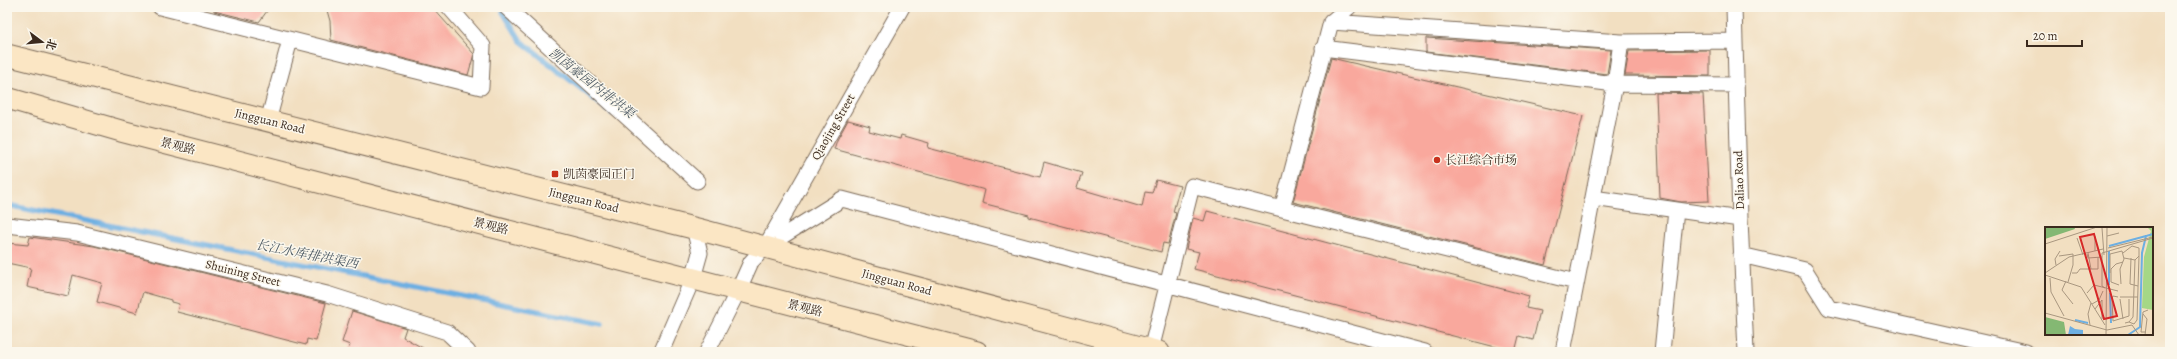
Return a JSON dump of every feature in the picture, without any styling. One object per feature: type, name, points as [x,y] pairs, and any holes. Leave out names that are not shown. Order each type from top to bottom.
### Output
[{"type":"main road","name":"Jingguan Road","points":[[7,55],[694,228],[1155,351]]},
{"type":"main road","name":"景观路","points":[[7,98],[121,131],[693,278],[738,292],[977,352]]},
{"type":"street","points":[[160,7],[481,87],[483,46],[449,7]]},
{"type":"street","points":[[506,7],[697,181]]},
{"type":"street","name":"Qiaojing Street","points":[[765,247],[902,7]]},
{"type":"street","points":[[1282,209],[1331,22],[1349,7]]},
{"type":"street","name":"Daliao Road","points":[[1734,7],[1741,255],[1746,352]]},
{"type":"street","points":[[1331,22],[1621,42],[1735,41]]},
{"type":"street","points":[[268,121],[290,40]]},
{"type":"street","points":[[1563,352],[1615,84],[1621,42]]},
{"type":"street","points":[[1323,48],[1615,84],[1736,86]]},
{"type":"street","points":[[1155,351],[1167,285],[1192,186],[1576,282]]},
{"type":"street","points":[[1593,198],[1740,219]]},
{"type":"street","points":[[707,352],[738,292],[750,262],[765,247],[842,199],[1425,352]]},
{"type":"street","points":[[1662,352],[1676,210]]},
{"type":"street","name":"Shuining Street","points":[[7,225],[76,233],[327,294],[447,332],[468,352]]},
{"type":"street","points":[[661,352],[693,278],[700,253],[694,228]]},
{"type":"street","points":[[1741,255],[1805,270],[1829,308],[2026,352]]},
{"type":"building","points":[[214,7],[270,7],[259,22],[214,11]]},
{"type":"building","points":[[326,7],[432,7],[474,54],[468,75],[331,40],[330,21]]},
{"type":"building","points":[[1426,38],[1611,50],[1607,74],[1426,52]]},
{"type":"building","points":[[1710,50],[1710,76],[1625,75],[1629,51]]},
{"type":"building","name":"长江综合市场","points":[[1331,58],[1583,116],[1545,265],[1293,202]]},
{"type":"building","points":[[1656,93],[1703,94],[1709,201],[1681,202],[1660,198]]},
{"type":"building","points":[[848,120],[870,126],[869,131],[900,139],[901,135],[929,143],[928,148],[1040,177],[1044,162],[1082,173],[1077,188],[1142,207],[1145,192],[1152,193],[1156,180],[1180,186],[1173,212],[1176,213],[1168,244],[1163,243],[1161,252],[1029,217],[1029,215],[982,203],[985,190],[834,149],[837,140]]},
{"type":"building","points":[[1207,211],[1529,296],[1526,308],[1540,311],[1533,340],[1519,336],[1515,352],[1194,269],[1199,252],[1186,249],[1193,218],[1204,221]]},
{"type":"building","points":[[30,237],[94,246],[326,303],[316,341],[307,339],[306,345],[177,312],[179,304],[171,302],[171,300],[143,292],[137,313],[97,302],[102,283],[73,275],[68,296],[27,287],[31,268],[7,263],[7,243],[28,245]]},
{"type":"building","points":[[352,311],[406,328],[403,337],[430,352],[347,352],[350,345],[342,342]]},
{"type":"waterway","name":"凯茵豪园内排洪渠","points":[[503,12],[521,41],[612,113]]},
{"type":"waterway","name":"长江水库排洪渠西","points":[[7,205],[602,324]]},
{"type":"place","name":"长江综合市场","points":[[1437,160]]},
{"type":"place","name":"凯茵豪园正门","points":[[555,174]]}]
